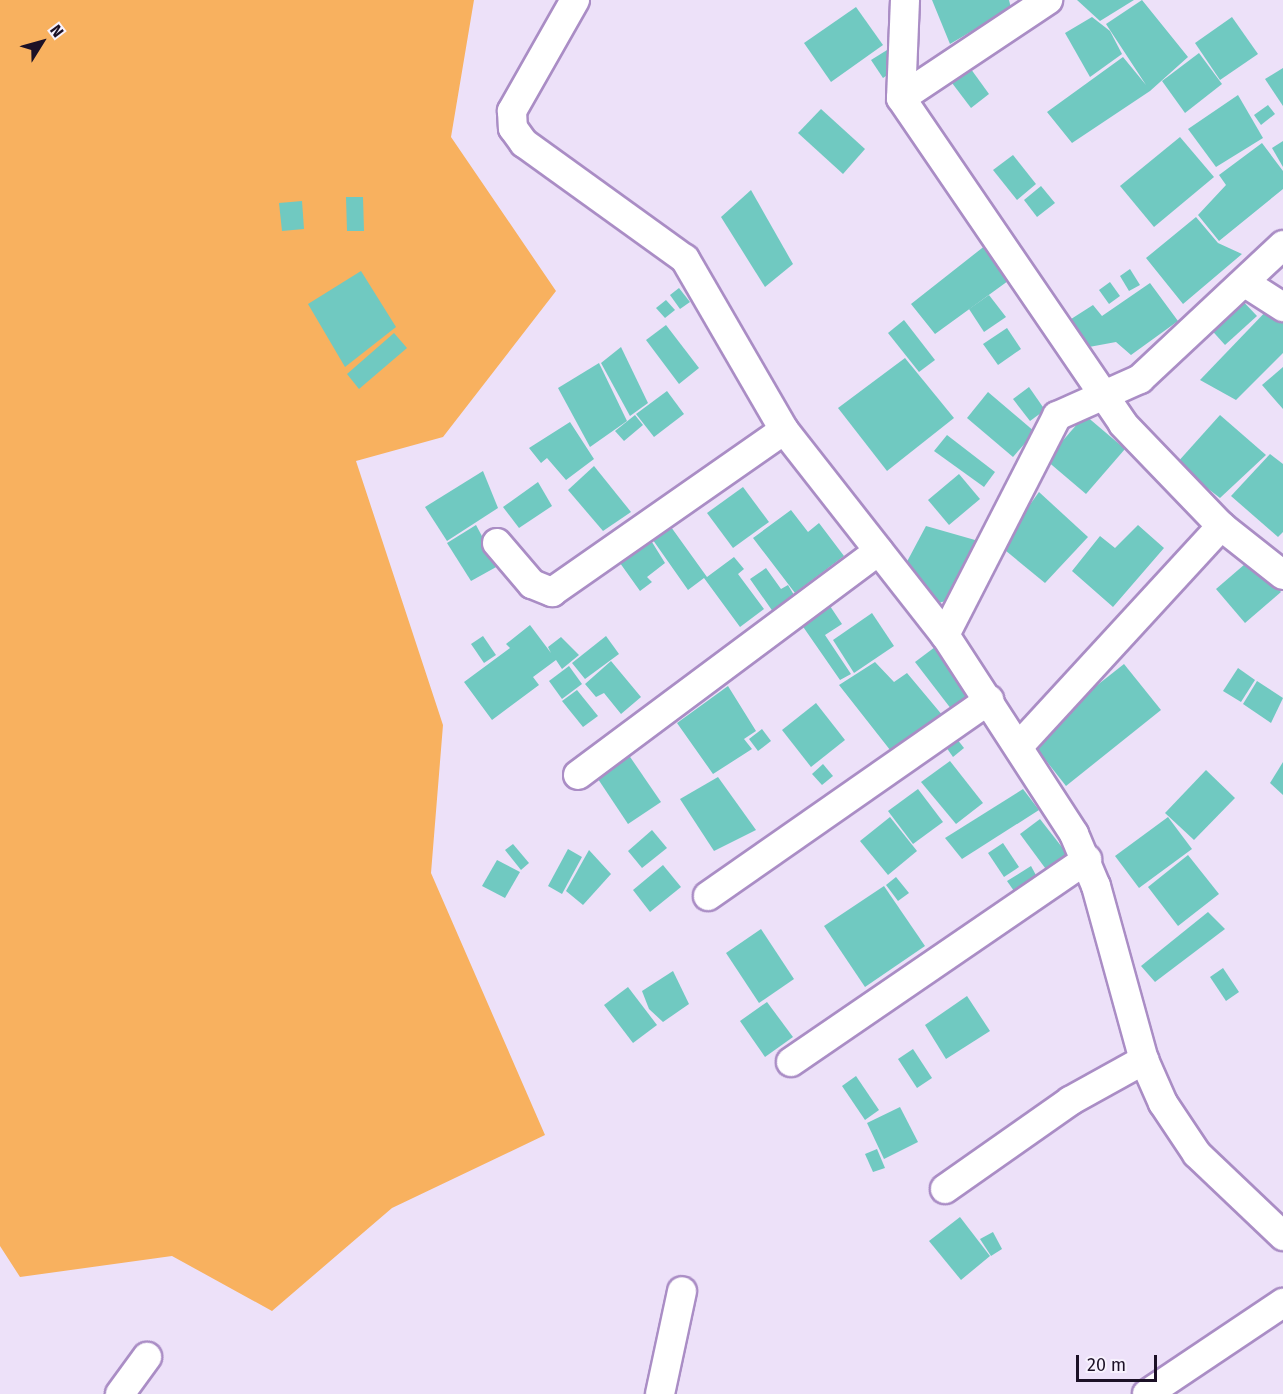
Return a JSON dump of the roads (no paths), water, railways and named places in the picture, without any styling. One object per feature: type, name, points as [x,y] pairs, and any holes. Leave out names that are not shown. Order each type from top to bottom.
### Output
[{"type":"street","points":[[575,0],[513,111],[513,128],[524,143],[686,259],[784,430],[945,635],[989,700],[1087,859],[1144,1060],[1163,1103],[1197,1154],[1283,1236]]},
{"type":"street","points":[[905,0],[901,98],[1137,442],[1221,526],[1283,575]]},
{"type":"street","points":[[901,98],[1048,0]]},
{"type":"street","points":[[945,635],[1057,416],[1140,379],[1247,284],[1283,245]]},
{"type":"street","points":[[1247,284],[1283,308]]},
{"type":"street","points":[[497,543],[532,584],[552,592],[784,430]]},
{"type":"street","points":[[1018,746],[1221,526]]},
{"type":"street","points":[[578,775],[879,551]]},
{"type":"street","points":[[708,896],[989,700]]},
{"type":"street","points":[[791,1062],[1087,859]]},
{"type":"street","points":[[945,1189],[1070,1101],[1144,1060]]},
{"type":"street","points":[[660,1394],[682,1291]]},
{"type":"street","points":[[1148,1394],[1283,1303]]},
{"type":"street","points":[[120,1394],[147,1357]]}]
